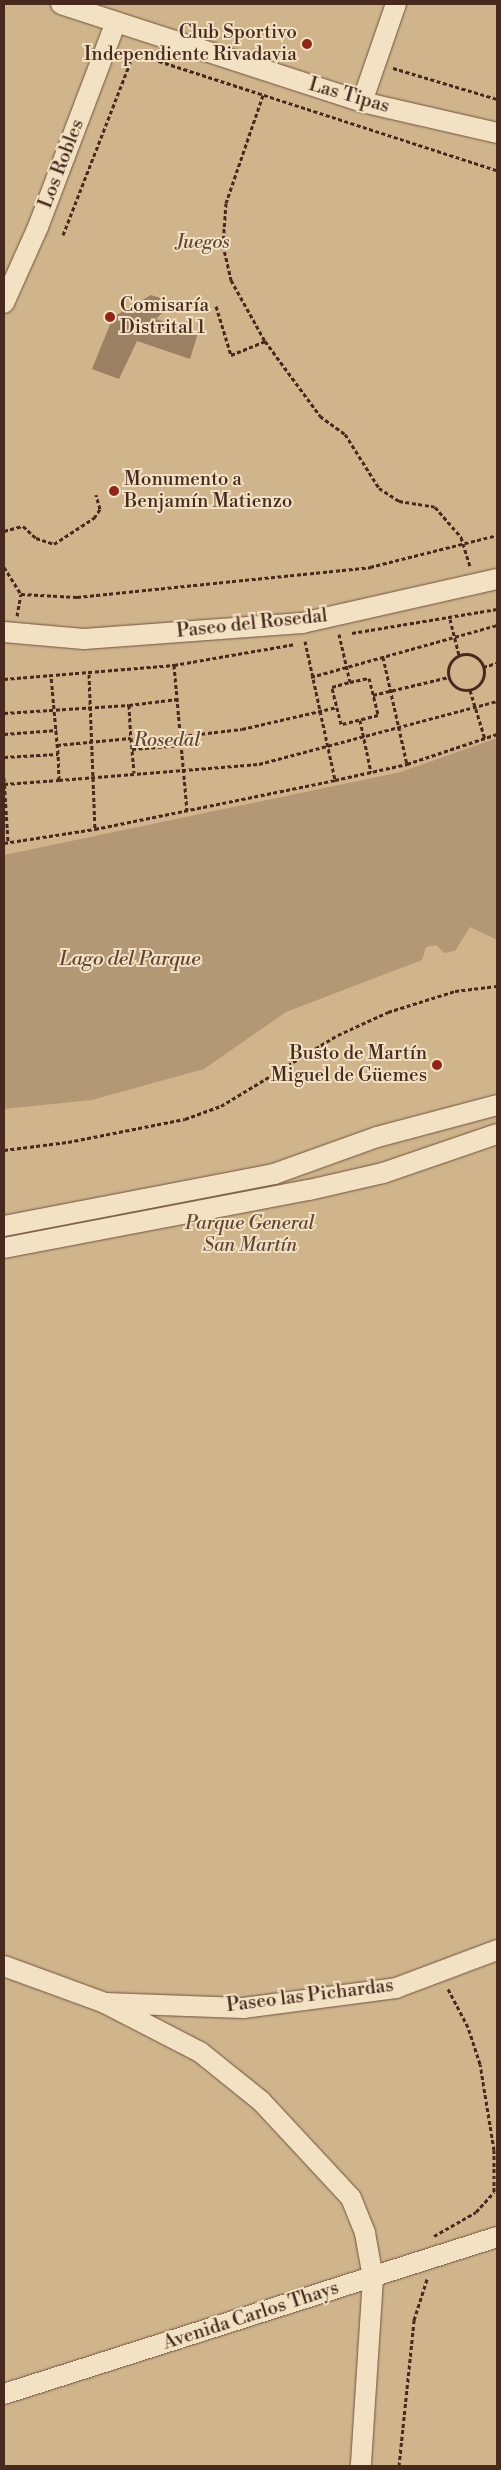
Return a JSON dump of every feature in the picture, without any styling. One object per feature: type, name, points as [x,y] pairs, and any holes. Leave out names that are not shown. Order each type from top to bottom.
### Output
[{"type":"street","name":"Las Tipas","points":[[61,4],[362,102],[497,133]]},
{"type":"street","points":[[362,102],[396,4]]},
{"type":"street","name":"Los Robles","points":[[4,303],[38,227],[116,22]]},
{"type":"street","name":"Paseo del Rosedal","points":[[10,633],[84,639],[304,633],[475,587],[497,579]]},
{"type":"street","points":[[4,1226],[274,1174],[376,1137],[497,1105]]},
{"type":"street","points":[[4,1248],[319,1188],[383,1173],[497,1134]]},
{"type":"street","name":"Paseo las Pichardas","points":[[4,1966],[105,2003],[243,2008],[396,1988],[497,1950]]},
{"type":"street","points":[[105,2003],[200,2052],[261,2101],[351,2198],[365,2233],[373,2278],[361,2466]]},
{"type":"street","name":"Avenida Carlos Thays","points":[[4,2394],[433,2259],[497,2237]]},
{"type":"path","points":[[63,235],[134,54],[497,170]]},
{"type":"path","points":[[376,63],[497,99]]},
{"type":"path","points":[[263,95],[226,203],[223,245],[231,280],[266,341],[320,416],[345,434],[380,488],[399,501],[435,507],[461,537],[475,587]]},
{"type":"path","points":[[216,306],[232,355],[266,341]]},
{"type":"path","points":[[4,531],[23,526],[44,542],[62,541],[94,518],[100,509],[96,495]]},
{"type":"path","points":[[21,594],[77,597],[370,566],[464,546],[497,536]]},
{"type":"path","points":[[4,567],[21,594],[10,633]]},
{"type":"path","points":[[331,636],[450,619],[497,609]]},
{"type":"path","points":[[450,619],[458,656]]},
{"type":"path","points":[[311,677],[497,625]]},
{"type":"path","points":[[4,679],[89,674],[174,665],[304,633],[314,640]]},
{"type":"path","points":[[304,633],[311,677],[329,746],[335,780]]},
{"type":"path","points":[[339,634],[350,682]]},
{"type":"path","points":[[458,656],[476,657],[483,667],[480,684],[470,690],[459,689],[449,676],[450,664],[458,656]]},
{"type":"path","points":[[383,657],[401,728],[407,764]]},
{"type":"path","points":[[483,667],[497,663]]},
{"type":"path","points":[[174,665],[186,770],[188,810]]},
{"type":"path","points":[[89,674],[95,780],[95,829]]},
{"type":"path","points":[[51,676],[57,730],[59,780]]},
{"type":"path","points":[[373,695],[449,676]]},
{"type":"path","points":[[369,678],[373,695],[378,715],[340,724],[332,687],[369,678]]},
{"type":"path","points":[[470,690],[485,739]]},
{"type":"path","points":[[4,713],[129,705],[178,699]]},
{"type":"path","points":[[4,784],[59,780],[95,780],[134,773],[259,764],[477,708],[497,701]]},
{"type":"path","points":[[129,705],[134,773]]},
{"type":"path","points":[[182,736],[242,729],[337,707]]},
{"type":"path","points":[[360,720],[371,772]]},
{"type":"path","points":[[4,734],[57,730]]},
{"type":"path","points":[[4,778],[6,843],[95,829],[335,780],[407,764],[497,734]]},
{"type":"path","points":[[57,745],[131,738]]},
{"type":"path","points":[[132,749],[183,746]]},
{"type":"path","points":[[4,757],[58,754]]},
{"type":"path","points":[[4,1150],[68,1142],[185,1119],[221,1106],[338,1035],[388,1012],[455,991],[497,986]]},
{"type":"path","points":[[430,2238],[476,2212],[494,2192],[494,2150],[480,2064],[454,1995],[436,1973]]},
{"type":"path","points":[[399,2466],[417,2302],[433,2259]]},
{"type":"green space","name":"Parque General San Martín","points":[[4,4],[497,4],[497,2466],[4,2466]]},
{"type":"water","name":"Lago del Parque","points":[[497,738],[497,940],[470,927],[455,951],[444,953],[436,945],[426,947],[422,960],[286,1012],[204,1069],[92,1100],[4,1109],[4,855],[401,772]]},
{"type":"building","points":[[151,295],[160,298],[166,309],[156,319],[198,333],[190,359],[137,341],[119,379],[92,369],[113,317]]},
{"type":"place","name":"Club Sportivo Independiente Rivadavia","points":[[307,44]]},
{"type":"place","name":"Comisaría Distrital 1","points":[[110,317]]},
{"type":"place","name":"Monumento a Benjamín Matienzo","points":[[114,491]]},
{"type":"place","name":"Busto de Martín Miguel de Güemes","points":[[437,1065]]},
{"type":"park label","name":"Juegos","points":[[203,243]]},
{"type":"park label","name":"Rosedal","points":[[167,741]]}]
